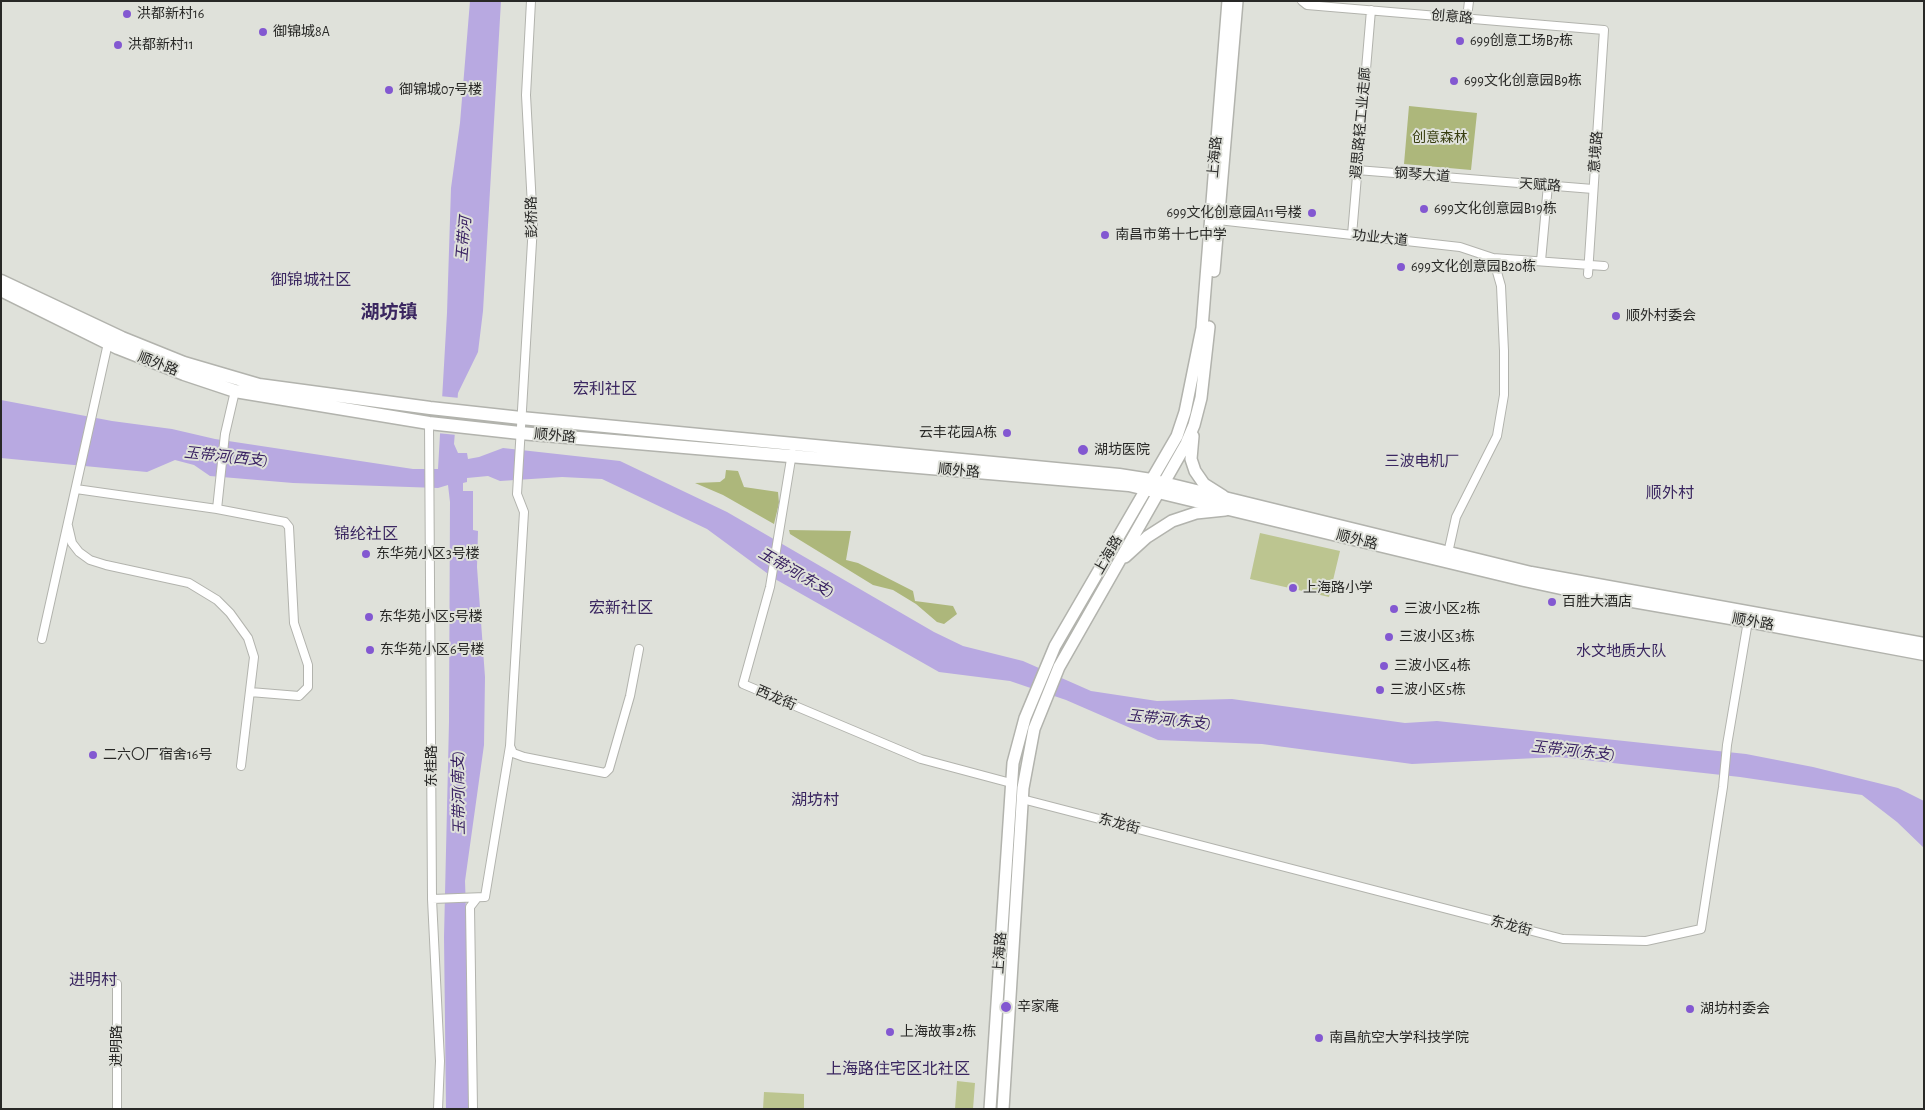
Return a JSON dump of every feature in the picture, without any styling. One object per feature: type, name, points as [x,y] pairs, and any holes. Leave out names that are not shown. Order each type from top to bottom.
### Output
[{"type":"main road","name":"上海路","points":[[990,1109],[1013,763],[1025,718],[1055,646],[1177,436],[1185,412],[1200,337],[1228,1]]},
{"type":"main road","name":"上海路","points":[[1002,1109],[1022,799],[1034,728],[1059,667],[1186,444],[1194,425],[1201,398],[1206,358],[1237,1]]},
{"type":"main road","name":"顺外路","points":[[2,282],[122,338],[184,363],[259,385],[430,408],[793,450]]},
{"type":"main road","name":"顺外路","points":[[2,282],[108,343],[184,374],[235,391],[429,422],[520,433],[793,450],[1119,475],[1162,487],[1224,497],[1531,572],[1924,644]]},
{"type":"main road","points":[[1194,425],[1191,459],[1195,471],[1204,484],[1224,497]]},
{"type":"main road","name":"顺外路","points":[[1162,487],[1236,510],[1575,592],[1748,621],[1924,654]]},
{"type":"main road","points":[[1117,565],[1147,538],[1172,520],[1215,510],[1236,510]]},
{"type":"street","name":"彭桥路","points":[[477,898],[485,897],[510,746],[524,512],[517,494],[533,225],[526,95],[531,1]]},
{"type":"street","name":"创意路","points":[[1302,1],[1307,5],[1604,30]]},
{"type":"street","points":[[1467,18],[1469,1]]},
{"type":"street","name":"遐思路轻工业走廊","points":[[1352,235],[1370,10]]},
{"type":"street","name":"意境路","points":[[1588,274],[1604,30]]},
{"type":"street","name":"钢琴大道","points":[[1357,170],[1486,180]]},
{"type":"street","name":"天赋路","points":[[1486,180],[1593,189]]},
{"type":"street","points":[[1541,261],[1548,185]]},
{"type":"street","name":"功业大道","points":[[1218,220],[1460,247],[1493,258],[1604,266]]},
{"type":"street","points":[[1448,553],[1456,517],[1497,436],[1504,395],[1501,286],[1493,258]]},
{"type":"street","points":[[42,639],[108,343]]},
{"type":"street","points":[[217,510],[225,434],[235,391]]},
{"type":"street","name":"东桂路","points":[[429,422],[435,898],[440,1061],[438,1109]]},
{"type":"street","name":"西龙街","points":[[793,450],[770,587],[743,684],[922,759],[1011,783]]},
{"type":"street","points":[[77,486],[285,522],[289,527],[294,623],[308,665],[308,687],[299,696],[250,692]]},
{"type":"street","points":[[68,526],[72,543],[79,552],[90,560],[189,583],[217,600],[230,613],[248,638],[254,657],[240,766]]},
{"type":"street","name":"东龙街","points":[[1022,799],[1563,939],[1646,941],[1701,930],[1723,787],[1727,745],[1748,621]]},
{"type":"street","points":[[510,746],[513,753],[524,757],[605,773],[609,769],[630,696],[639,649]]},
{"type":"street","points":[[435,898],[477,898]]},
{"type":"street","points":[[473,1109],[470,906],[477,898]]},
{"type":"street","name":"进明路","points":[[116,984],[117,1109]]},
{"type":"green space","name":"创意森林","points":[[1409,106],[1477,113],[1471,170],[1404,164]]},
{"type":"green space","points":[[726,470],[738,471],[744,487],[778,492],[779,503],[774,524],[723,495],[695,483],[720,482],[725,478]]},
{"type":"green space","points":[[789,530],[851,531],[846,560],[858,563],[913,591],[915,601],[953,606],[957,614],[944,624],[937,622],[916,604],[893,590],[873,585],[790,534]]},
{"type":"green space","points":[[1260,533],[1340,551],[1329,597],[1250,579]]},
{"type":"green space","points":[[957,1081],[975,1083],[973,1109],[955,1109]]},
{"type":"green space","points":[[764,1092],[804,1094],[804,1109],[763,1109]]},
{"type":"water","points":[[470,1],[501,1],[483,311],[478,352],[458,393],[454,444],[458,453],[467,453],[468,459],[503,448],[620,461],[727,512],[934,632],[963,646],[1023,661],[1091,691],[1157,701],[1232,699],[1405,723],[1437,721],[1746,754],[1813,767],[1898,788],[1924,801],[1924,848],[1897,822],[1862,795],[1740,777],[1558,757],[1412,764],[1262,744],[1158,740],[1066,700],[1010,681],[939,672],[775,579],[707,529],[602,479],[562,477],[500,481],[488,476],[467,478],[467,482],[463,483],[463,491],[473,491],[473,530],[478,531],[477,567],[485,677],[484,745],[465,881],[471,1109],[446,1109],[444,937],[449,722],[450,502],[448,485],[438,488],[293,483],[210,476],[194,465],[175,460],[147,472],[1,458],[1,400],[112,421],[172,429],[215,439],[413,469],[438,469],[447,313],[451,188],[460,123]]},
{"type":"pier","points":[[439,396],[460,398],[457,435],[437,433]]},
{"type":"place","name":"洪都新村16","points":[[127,14]]},
{"type":"place","name":"御锦城8A","points":[[263,32]]},
{"type":"place","name":"699创意工场B7栋","points":[[1460,41]]},
{"type":"place","name":"洪都新村11","points":[[118,45]]},
{"type":"place","name":"699文化创意园B9栋","points":[[1454,81]]},
{"type":"place","name":"御锦城07号楼","points":[[389,90]]},
{"type":"place","name":"699文化创意园B19栋","points":[[1424,209]]},
{"type":"place","name":"699文化创意园A11号楼","points":[[1312,213]]},
{"type":"place","name":"南昌市第十七中学","points":[[1105,235]]},
{"type":"place","name":"699文化创意园B20栋","points":[[1401,267]]},
{"type":"place","name":"顺外村委会","points":[[1616,316]]},
{"type":"place","name":"云丰花园A栋","points":[[1007,433]]},
{"type":"place","name":"湖坊医院","points":[[1083,450]]},
{"type":"place","name":"东华苑小区3号楼","points":[[366,554]]},
{"type":"place","name":"上海路小学","points":[[1293,588]]},
{"type":"place","name":"百胜大酒店","points":[[1552,602]]},
{"type":"place","name":"三波小区2栋","points":[[1394,609]]},
{"type":"place","name":"东华苑小区5号楼","points":[[369,617]]},
{"type":"place","name":"三波小区3栋","points":[[1389,637]]},
{"type":"place","name":"东华苑小区6号楼","points":[[370,650]]},
{"type":"place","name":"三波小区4栋","points":[[1384,666]]},
{"type":"place","name":"三波小区5栋","points":[[1380,690]]},
{"type":"place","name":"二六〇厂宿舍16号","points":[[93,755]]},
{"type":"place","name":"辛家庵","points":[[1006,1007]]},
{"type":"place","name":"湖坊村委会","points":[[1690,1009]]},
{"type":"place","name":"上海故事2栋","points":[[890,1032]]},
{"type":"place","name":"南昌航空大学科技学院","points":[[1319,1038]]},
{"type":"district","name":"御锦城社区","points":[[311,280]]},
{"type":"district","name":"湖坊镇","points":[[389,312]]},
{"type":"district","name":"宏利社区","points":[[605,389]]},
{"type":"district","name":"三波电机厂","points":[[1422,461]]},
{"type":"district","name":"顺外村","points":[[1670,493]]},
{"type":"district","name":"锦纶社区","points":[[366,534]]},
{"type":"district","name":"宏新社区","points":[[621,608]]},
{"type":"district","name":"水文地质大队","points":[[1621,651]]},
{"type":"district","name":"湖坊村","points":[[815,800]]},
{"type":"district","name":"进明村","points":[[93,980]]},
{"type":"district","name":"上海路住宅区北社区","points":[[898,1069]]},
{"type":"water label","name":"玉带河","points":[[464,239]]},
{"type":"water label","name":"玉带河(西支)","points":[[226,457]]},
{"type":"water label","name":"玉带河(东支)","points":[[796,573]]},
{"type":"water label","name":"玉带河(东支)","points":[[1169,720]]},
{"type":"water label","name":"玉带河(东支)","points":[[1573,751]]},
{"type":"water label","name":"玉带河(南支)","points":[[459,793]]}]
